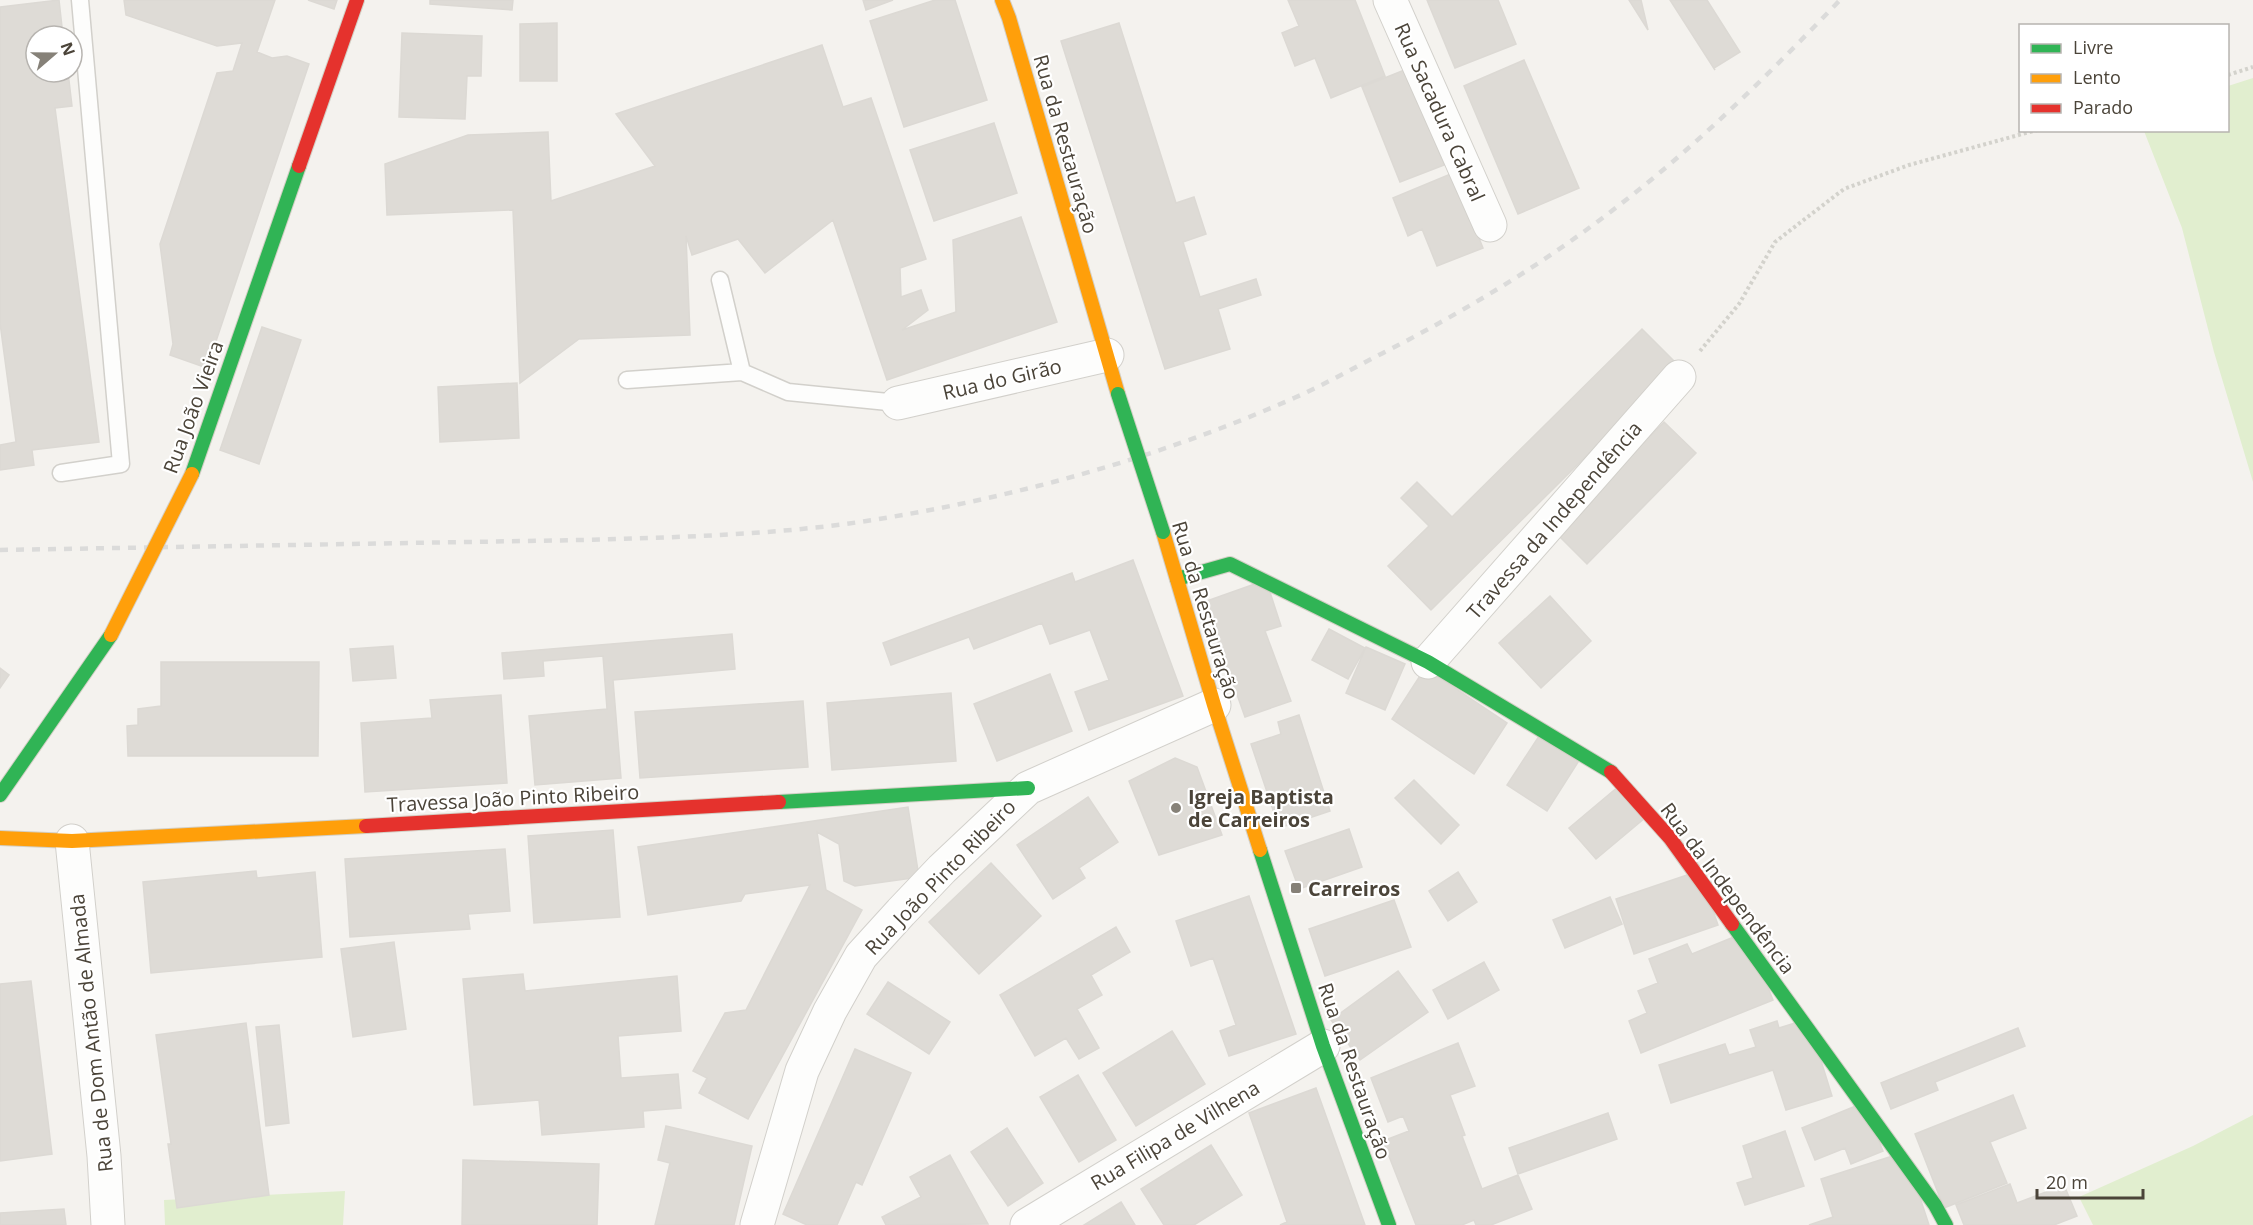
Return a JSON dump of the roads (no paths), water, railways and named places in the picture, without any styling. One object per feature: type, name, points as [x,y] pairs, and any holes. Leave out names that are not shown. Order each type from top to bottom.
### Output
[{"type":"street","name":"Rua João Vieira","points":[[0,795],[111,636],[192,474],[357,0]]},
{"type":"street","name":"Rua da Restauração","points":[[1002,0],[1118,394],[1163,532],[1214,705],[1323,1046],[1389,1225]]},
{"type":"street","name":"Rua Sacadura Cabral","points":[[1390,0],[1490,225]]},
{"type":"street","name":"Rua do Girão","points":[[898,403],[1107,355]]},
{"type":"street","name":"Travessa da Independência","points":[[1428,662],[1679,377]]},
{"type":"street","name":"Rua da Independência","points":[[1177,579],[1230,564],[1428,662],[1611,772],[1670,838],[1935,1205],[1946,1225]]},
{"type":"street","name":"Rua João Pinto Ribeiro","points":[[757,1225],[802,1071],[830,1011],[861,956],[926,886],[1028,788],[1214,705]]},
{"type":"street","name":"Travessa João Pinto Ribeiro","points":[[0,838],[72,841],[454,822],[1028,788]]},
{"type":"street","name":"Rua de Dom Antão de Almada","points":[[72,841],[104,1156],[108,1225]]},
{"type":"street","name":"Rua Filipa de Vilhena","points":[[1027,1225],[1323,1046]]},
{"type":"lane","points":[[61,473],[121,464],[80,0]]},
{"type":"lane","points":[[720,280],[742,372]]},
{"type":"lane","points":[[627,381],[742,372],[788,392],[898,403]]},
{"type":"railway","points":[[0,550],[583,540],[765,532],[837,525],[927,511],[1088,473],[1192,439],[1305,393],[1414,337],[1506,284],[1594,224],[1680,156],[1762,80],[1840,0]]},
{"type":"place","name":"Igreja Baptista de Carreiros","points":[[1176,808]]},
{"type":"place","name":"Carreiros","points":[[1296,888]]}]
